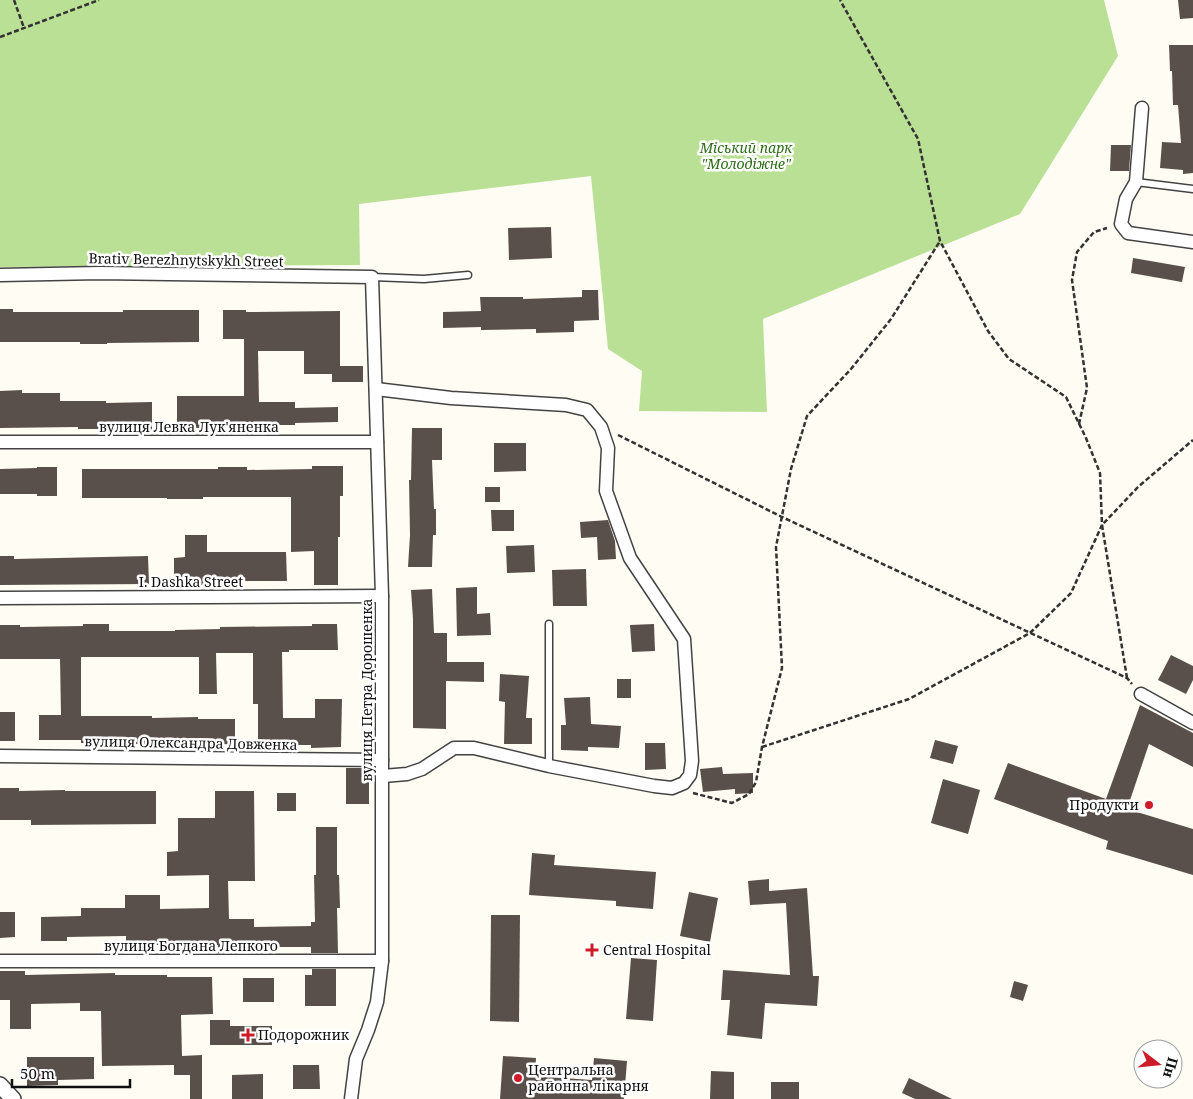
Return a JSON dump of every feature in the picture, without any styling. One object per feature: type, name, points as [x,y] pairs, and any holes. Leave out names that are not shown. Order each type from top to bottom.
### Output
[{"type":"street","points":[[1142,108],[1136,182],[1126,199],[1121,224],[1128,233],[1193,242]]},
{"type":"street","name":"Brativ Berezhnytskykh Street","points":[[0,276],[100,273],[372,277]]},
{"type":"street","name":"вулиця Петра Дорошенка","points":[[351,1099],[356,1059],[377,1002],[382,962],[382,596],[372,277]]},
{"type":"street","points":[[376,389],[451,398],[566,405],[587,410],[601,427],[608,448],[606,490],[630,558],[684,639],[692,762],[690,775],[684,783],[672,788],[549,766],[474,748],[454,748],[422,769],[407,774],[383,776]]},
{"type":"street","name":"вулиця Левка Лук'яненка","points":[[0,442],[377,442]]},
{"type":"street","name":"I. Dashka Street","points":[[0,598],[382,596]]},
{"type":"street","points":[[1141,694],[1193,723]]},
{"type":"street","name":"вулиця Олександра Довженка","points":[[0,756],[382,760]]},
{"type":"street","name":"вулиця Богдана Лепкого","points":[[0,961],[382,962]]},
{"type":"street","points":[[0,1085],[13,1099]]},
{"type":"lane","points":[[1136,182],[1193,189]]},
{"type":"lane","points":[[372,277],[424,279],[468,275]]},
{"type":"lane","points":[[549,624],[549,766]]},
{"type":"path","points":[[14,0],[24,28]]},
{"type":"path","points":[[0,37],[99,0]]},
{"type":"path","points":[[840,0],[918,139],[940,241],[988,331],[1009,359],[1066,396],[1100,472],[1102,526],[1127,678]]},
{"type":"path","points":[[1079,424],[1087,388],[1072,280],[1077,252],[1094,232],[1121,224]]},
{"type":"path","points":[[672,788],[732,803],[749,794],[756,782],[762,747],[782,668],[776,547],[791,469],[807,416],[851,368],[891,319],[940,241]]},
{"type":"path","points":[[601,427],[782,517],[1127,678],[1141,694]]},
{"type":"path","points":[[762,747],[909,698],[1030,633],[1071,593],[1102,526],[1138,487],[1193,440]]},
{"type":"green space","name":"Міський парк \"Молодіжне\"","points":[[0,0],[1104,0],[1118,56],[1020,214],[763,319],[767,412],[639,411],[642,371],[608,349],[591,176],[359,204],[360,265],[0,267]]},
{"type":"building","points":[[1178,0],[1193,0],[1193,18],[1180,19]]},
{"type":"building","points":[[1169,45],[1193,45],[1193,173],[1183,174],[1183,170],[1160,168],[1162,142],[1181,143],[1178,105],[1173,105]]},
{"type":"building","points":[[1111,145],[1131,145],[1129,171],[1110,171]]},
{"type":"building","points":[[551,227],[552,258],[509,260],[508,228]]},
{"type":"building","points":[[1133,258],[1185,267],[1182,282],[1131,273]]},
{"type":"building","points":[[582,290],[598,290],[599,320],[574,321],[574,332],[536,333],[536,329],[481,330],[481,327],[443,328],[443,312],[481,311],[480,297],[523,297],[523,299],[582,297]]},
{"type":"building","points":[[0,309],[13,309],[13,312],[199,310],[199,342],[80,344],[80,342],[0,342]]},
{"type":"building","points":[[223,310],[246,310],[246,312],[340,311],[340,366],[363,366],[363,382],[332,382],[332,374],[304,374],[304,351],[258,351],[259,402],[295,402],[295,408],[338,407],[338,422],[295,423],[295,425],[246,425],[246,428],[177,428],[177,396],[244,396],[244,339],[223,339]]},
{"type":"building","points":[[22,390],[22,393],[60,393],[60,401],[152,402],[152,431],[78,429],[78,427],[0,428],[0,391]]},
{"type":"building","points":[[412,428],[442,428],[442,460],[432,460],[436,535],[433,535],[432,567],[408,567],[410,535],[409,480],[411,480]]},
{"type":"building","points":[[494,443],[526,443],[526,471],[494,472]]},
{"type":"building","points":[[312,466],[343,466],[343,496],[340,496],[340,537],[338,537],[338,585],[314,585],[314,551],[291,552],[291,497],[203,497],[203,499],[82,498],[82,469],[218,469],[218,467],[247,467],[247,470],[312,469]]},
{"type":"building","points":[[57,467],[57,496],[0,494],[0,469]]},
{"type":"building","points":[[485,487],[500,487],[500,502],[485,502]]},
{"type":"building","points":[[491,510],[514,510],[514,531],[492,531]]},
{"type":"building","points":[[608,520],[615,541],[616,559],[598,560],[597,537],[581,538],[580,522]]},
{"type":"building","points":[[185,535],[207,535],[207,552],[286,552],[287,581],[243,581],[243,585],[174,585],[174,558],[185,557]]},
{"type":"building","points":[[534,545],[535,572],[507,573],[506,546]]},
{"type":"building","points":[[0,556],[14,556],[14,559],[148,556],[149,584],[0,585]]},
{"type":"building","points":[[586,569],[587,606],[553,606],[552,570]]},
{"type":"building","points":[[477,587],[477,614],[490,613],[491,635],[457,636],[456,588]]},
{"type":"building","points":[[432,589],[434,633],[447,633],[447,662],[484,662],[484,682],[446,681],[446,729],[413,728],[413,619],[411,590]]},
{"type":"building","points":[[83,624],[109,624],[109,631],[175,631],[220,629],[220,627],[337,624],[338,650],[289,650],[289,652],[282,652],[283,718],[315,718],[315,699],[342,699],[341,747],[311,748],[311,745],[258,745],[258,704],[253,704],[253,653],[216,653],[217,694],[199,694],[199,657],[81,657],[81,716],[235,719],[235,744],[173,745],[81,743],[81,740],[39,740],[39,715],[61,715],[60,659],[0,659],[0,625],[20,625],[20,627],[83,626]]},
{"type":"building","points":[[654,624],[655,651],[632,652],[630,625]]},
{"type":"building","points":[[1171,655],[1193,666],[1193,680],[1186,694],[1158,680]]},
{"type":"building","points":[[500,674],[529,676],[526,718],[532,718],[532,744],[504,744],[505,702],[499,701]]},
{"type":"building","points":[[617,679],[631,679],[631,698],[617,698]]},
{"type":"building","points":[[590,697],[591,724],[621,726],[619,748],[588,747],[588,751],[561,750],[561,725],[566,725],[564,698]]},
{"type":"building","points":[[1140,705],[1193,733],[1193,767],[1149,744],[1127,809],[1193,829],[1193,875],[1106,849],[1108,841],[994,799],[1008,763],[1106,799]]},
{"type":"building","points":[[0,712],[15,712],[15,741],[0,741]]},
{"type":"building","points":[[935,740],[958,746],[953,764],[930,758]]},
{"type":"building","points":[[645,743],[665,743],[666,769],[645,770]]},
{"type":"building","points":[[722,767],[723,774],[753,773],[753,793],[735,794],[735,789],[703,792],[700,769]]},
{"type":"building","points":[[346,768],[369,768],[369,804],[346,804]]},
{"type":"building","points":[[943,779],[980,790],[968,834],[931,823]]},
{"type":"building","points":[[0,788],[19,788],[19,791],[156,791],[156,824],[31,825],[31,820],[0,820]]},
{"type":"building","points":[[215,791],[254,791],[255,881],[228,881],[229,919],[254,919],[254,927],[311,926],[311,922],[315,922],[316,827],[337,827],[337,875],[339,875],[340,908],[337,908],[338,953],[311,953],[311,947],[254,947],[254,953],[218,953],[218,945],[126,945],[126,936],[67,937],[67,941],[41,941],[41,917],[81,916],[81,908],[125,908],[125,895],[160,895],[160,909],[209,908],[209,875],[167,876],[167,852],[178,851],[178,818],[215,818]]},
{"type":"building","points":[[277,793],[296,793],[296,811],[277,811]]},
{"type":"building","points":[[532,853],[555,855],[554,865],[656,872],[653,909],[616,906],[616,901],[529,895]]},
{"type":"building","points":[[769,879],[769,891],[807,888],[813,976],[819,976],[817,1006],[765,1003],[762,1039],[727,1035],[730,1000],[721,1000],[723,970],[790,975],[786,903],[750,905],[748,881]]},
{"type":"building","points":[[689,892],[718,898],[710,942],[680,936]]},
{"type":"building","points":[[0,912],[15,912],[15,937],[0,938]]},
{"type":"building","points":[[491,915],[520,915],[519,1022],[490,1021]]},
{"type":"building","points":[[631,958],[657,960],[653,1021],[626,1019]]},
{"type":"building","points":[[312,969],[336,969],[336,1006],[305,1006],[305,975],[312,975]]},
{"type":"building","points":[[0,971],[25,971],[25,975],[115,973],[115,975],[212,977],[213,1014],[181,1015],[182,1056],[202,1055],[202,1099],[190,1099],[190,1075],[174,1075],[174,1065],[102,1066],[101,1011],[80,1011],[80,1003],[31,1004],[31,1029],[10,1029],[10,1000],[0,1000]]},
{"type":"building","points":[[243,978],[274,978],[274,1002],[243,1002]]},
{"type":"building","points":[[1014,981],[1028,985],[1023,1001],[1010,997]]},
{"type":"building","points":[[210,1020],[230,1020],[230,1026],[272,1026],[272,1045],[210,1045]]},
{"type":"building","points":[[503,1056],[536,1058],[535,1076],[592,1080],[594,1058],[627,1061],[624,1099],[500,1099]]},
{"type":"building","points":[[27,1057],[94,1057],[94,1079],[58,1080],[58,1085],[27,1086]]},
{"type":"building","points":[[293,1065],[319,1065],[320,1089],[293,1089]]},
{"type":"building","points":[[711,1071],[734,1072],[734,1099],[710,1099]]},
{"type":"building","points":[[263,1074],[263,1099],[232,1099],[232,1075]]},
{"type":"building","points":[[909,1078],[952,1099],[915,1099],[902,1093]]},
{"type":"building","points":[[771,1082],[799,1082],[799,1099],[771,1099]]},
{"type":"place","name":"Продукти","points":[[1149,805]]},
{"type":"place","name":"Central Hospital","points":[[592,950]]},
{"type":"place","name":"Подорожник","points":[[248,1035]]},
{"type":"place","name":"Центральна районна лікарня","points":[[518,1078]]}]
